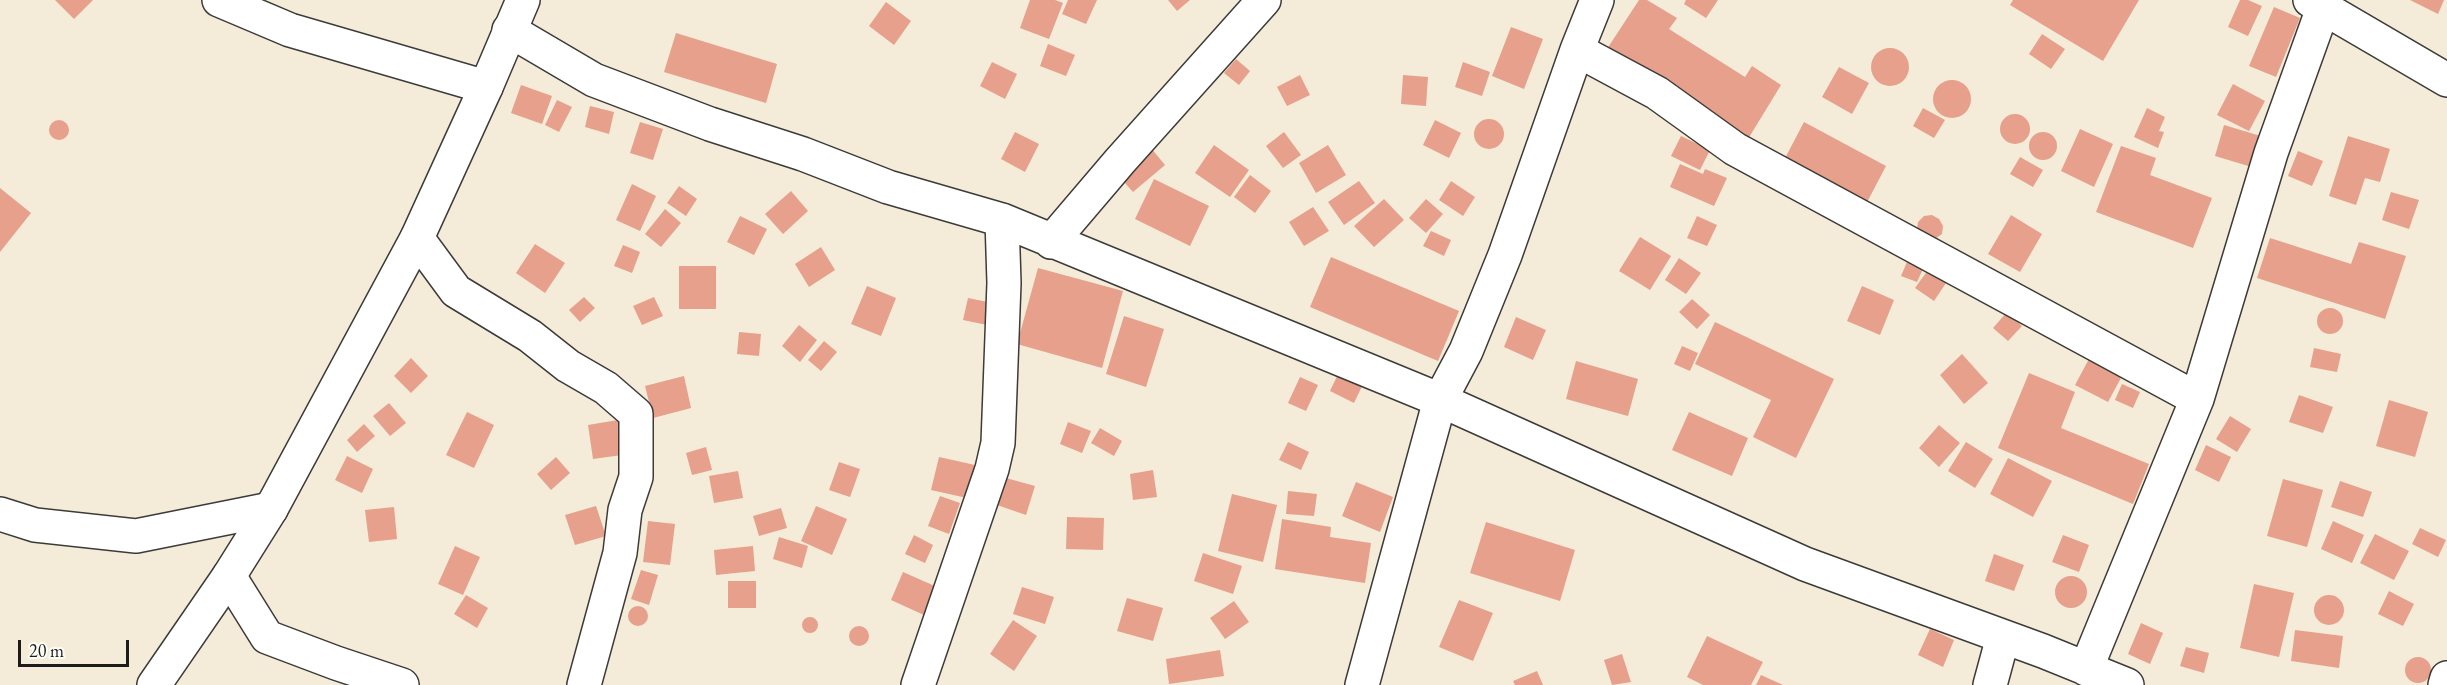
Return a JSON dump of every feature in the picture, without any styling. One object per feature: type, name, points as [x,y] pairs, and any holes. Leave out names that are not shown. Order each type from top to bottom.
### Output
[{"type":"street","points":[[219,0],[290,30],[486,87]]},
{"type":"street","points":[[154,685],[229,576],[271,509],[417,238],[523,0]]},
{"type":"street","points":[[1051,242],[1264,0]]},
{"type":"street","points":[[1362,685],[1440,400],[1466,351],[1505,255],[1577,50],[1597,0]]},
{"type":"street","points":[[2086,669],[2197,399],[2319,3],[2447,80]]},
{"type":"street","points":[[509,30],[604,84],[710,124],[803,154],[888,187],[1002,220],[1440,400],[1804,564],[2127,685]]},
{"type":"street","points":[[1577,50],[1657,93],[1735,149],[2197,399]]},
{"type":"street","points":[[918,685],[992,469],[998,443],[1004,283],[1002,220]]},
{"type":"street","points":[[417,238],[456,291],[530,336],[568,366],[606,388],[636,414],[636,477],[625,510],[620,553],[584,685]]},
{"type":"street","points":[[0,514],[35,525],[136,536],[271,509]]},
{"type":"street","points":[[229,576],[267,637],[402,685]]},
{"type":"street","points":[[1990,685],[2003,637]]},
{"type":"street","points":[[2445,685],[2447,678]]},
{"type":"building","points":[[55,0],[93,0],[74,19]]},
{"type":"building","points":[[1030,0],[1055,0],[1063,3],[1049,39],[1020,28]]},
{"type":"building","points":[[1068,0],[1097,0],[1086,24],[1062,14]]},
{"type":"building","points":[[1168,0],[1190,0],[1177,11]]},
{"type":"building","points":[[1639,0],[1647,0],[1677,18],[1669,29],[1745,77],[1752,66],[1781,85],[1748,139],[1607,49]]},
{"type":"building","points":[[1686,0],[1718,0],[1706,18],[1684,4]]},
{"type":"building","points":[[2013,0],[2139,0],[2103,61],[2010,5]]},
{"type":"building","points":[[2240,0],[2248,0],[2262,6],[2248,36],[2228,27]]},
{"type":"building","points":[[2410,0],[2444,0],[2438,14]]},
{"type":"building","points":[[886,2],[911,21],[894,45],[869,26]]},
{"type":"building","points":[[2274,7],[2300,18],[2276,77],[2249,66]]},
{"type":"building","points":[[1511,27],[1543,39],[1524,89],[1492,76]]},
{"type":"building","points":[[676,33],[777,64],[766,103],[664,72]]},
{"type":"building","points":[[2042,34],[2065,49],[2051,69],[2029,54]]},
{"type":"building","points":[[1048,44],[1075,55],[1066,76],[1040,66]]},
{"type":"building","points":[[1890,48],[1903,54],[1909,67],[1903,80],[1890,86],[1877,80],[1871,67],[1877,54]]},
{"type":"building","points":[[1236,59],[1250,71],[1239,85],[1224,73]]},
{"type":"building","points":[[992,62],[1017,74],[1005,99],[980,86]]},
{"type":"building","points":[[1463,62],[1490,72],[1482,96],[1455,87]]},
{"type":"building","points":[[1839,67],[1869,83],[1852,114],[1822,97]]},
{"type":"building","points":[[1300,75],[1310,95],[1287,106],[1277,87]]},
{"type":"building","points":[[1403,75],[1428,77],[1426,106],[1401,104]]},
{"type":"building","points":[[1952,80],[1965,86],[1971,99],[1965,112],[1952,118],[1939,112],[1933,99],[1939,86]]},
{"type":"building","points":[[2233,84],[2265,101],[2249,131],[2217,115]]},
{"type":"building","points":[[521,85],[552,96],[542,124],[511,113]]},
{"type":"building","points":[[557,100],[572,107],[559,132],[545,125]]},
{"type":"building","points":[[590,106],[614,112],[609,134],[585,127]]},
{"type":"building","points":[[1923,108],[1945,120],[1934,138],[1913,126]]},
{"type":"building","points":[[2147,108],[2165,117],[2159,131],[2164,132],[2158,148],[2134,137]]},
{"type":"building","points":[[2015,114],[2025,119],[2030,129],[2025,139],[2015,144],[2005,139],[2000,129],[2005,119]]},
{"type":"building","points":[[1489,119],[1500,123],[1504,134],[1500,145],[1489,149],[1478,145],[1474,134],[1478,123]]},
{"type":"building","points":[[55,120],[63,120],[69,126],[69,134],[63,140],[55,140],[49,134],[49,126]]},
{"type":"building","points":[[1435,120],[1461,133],[1449,158],[1423,145]]},
{"type":"building","points":[[640,122],[663,129],[653,160],[630,153]]},
{"type":"building","points":[[1804,122],[1886,166],[1864,208],[1782,164]]},
{"type":"building","points":[[2224,125],[2264,137],[2255,168],[2215,156]]},
{"type":"building","points":[[2080,129],[2113,144],[2094,187],[2061,171]]},
{"type":"building","points":[[1015,132],[1039,144],[1025,172],[1001,159]]},
{"type":"building","points":[[1284,132],[1301,155],[1283,168],[1266,146]]},
{"type":"building","points":[[2043,132],[2053,136],[2057,146],[2053,156],[2043,160],[2033,156],[2029,146],[2033,136]]},
{"type":"building","points":[[1681,136],[1710,150],[1700,170],[1671,156]]},
{"type":"building","points":[[2348,136],[2390,149],[2380,182],[2365,178],[2356,205],[2329,196]]},
{"type":"building","points":[[1214,145],[1249,170],[1230,197],[1195,173]]},
{"type":"building","points":[[1328,145],[1346,175],[1316,193],[1299,163]]},
{"type":"building","points":[[2121,146],[2156,158],[2150,175],[2212,198],[2193,248],[2096,212]]},
{"type":"building","points":[[1151,148],[1165,165],[1133,192],[1118,175]]},
{"type":"building","points":[[2298,151],[2323,161],[2312,186],[2288,176]]},
{"type":"building","points":[[2020,157],[2043,170],[2033,187],[2010,174]]},
{"type":"building","points":[[1680,164],[1703,174],[1705,169],[1727,178],[1714,206],[1670,187]]},
{"type":"building","points":[[1250,175],[1271,191],[1255,213],[1234,197]]},
{"type":"building","points":[[1154,179],[1209,206],[1190,246],[1135,219]]},
{"type":"building","points":[[1359,181],[1375,203],[1344,225],[1328,202]]},
{"type":"building","points":[[1451,181],[1475,197],[1463,216],[1439,200]]},
{"type":"building","points":[[632,184],[656,196],[640,231],[616,220]]},
{"type":"building","points":[[679,186],[697,199],[686,216],[667,203]]},
{"type":"building","points":[[0,188],[31,213],[0,252]]},
{"type":"building","points":[[791,191],[808,211],[783,234],[765,214]]},
{"type":"building","points":[[2391,192],[2419,200],[2409,229],[2382,220]]},
{"type":"building","points":[[1384,199],[1404,220],[1374,247],[1354,226]]},
{"type":"building","points":[[1426,199],[1443,214],[1426,233],[1409,218]]},
{"type":"building","points":[[1313,207],[1329,231],[1304,246],[1289,222]]},
{"type":"building","points":[[665,209],[681,223],[661,247],[645,234]]},
{"type":"building","points":[[1932,215],[1939,219],[1943,226],[1942,234],[1935,239],[1917,230],[1918,222],[1924,216]]},
{"type":"building","points":[[2011,215],[2042,234],[2020,272],[1988,254]]},
{"type":"building","points":[[740,216],[767,229],[754,255],[727,242]]},
{"type":"building","points":[[1697,216],[1717,225],[1707,246],[1687,238]]},
{"type":"building","points":[[1431,231],[1451,240],[1444,256],[1423,246]]},
{"type":"building","points":[[1640,237],[1671,256],[1650,290],[1619,271]]},
{"type":"building","points":[[2270,238],[2351,264],[2359,242],[2406,256],[2385,319],[2257,278]]},
{"type":"building","points":[[535,244],[565,263],[545,293],[516,273]]},
{"type":"building","points":[[623,245],[640,252],[632,273],[614,266]]},
{"type":"building","points":[[821,247],[835,270],[809,287],[795,264]]},
{"type":"building","points":[[1331,257],[1459,311],[1438,361],[1310,307]]},
{"type":"building","points":[[1679,258],[1701,273],[1686,294],[1665,280]]},
{"type":"building","points":[[1907,262],[1923,269],[1917,282],[1901,276]]},
{"type":"building","points":[[679,266],[716,266],[716,309],[679,309]]},
{"type":"building","points":[[1038,268],[1123,291],[1102,368],[1017,344]]},
{"type":"building","points":[[1928,270],[1946,283],[1934,301],[1915,288]]},
{"type":"building","points":[[867,286],[896,298],[881,336],[851,324]]},
{"type":"building","points":[[1862,286],[1894,300],[1880,335],[1847,321]]},
{"type":"building","points":[[584,297],[595,308],[580,322],[569,310]]},
{"type":"building","points":[[654,297],[663,316],[642,325],[633,306]]},
{"type":"building","points":[[968,298],[993,303],[987,325],[963,320]]},
{"type":"building","points":[[1692,299],[1710,315],[1697,329],[1679,312]]},
{"type":"building","points":[[2330,308],[2339,312],[2343,321],[2339,330],[2330,334],[2321,330],[2317,321],[2321,312]]},
{"type":"building","points":[[2007,312],[2022,326],[2008,341],[1993,328]]},
{"type":"building","points":[[1124,316],[1164,329],[1146,387],[1106,374]]},
{"type":"building","points":[[1516,317],[1546,330],[1533,360],[1504,347]]},
{"type":"building","points":[[1715,322],[1834,379],[1796,458],[1753,437],[1771,400],[1695,364]]},
{"type":"building","points":[[799,325],[817,340],[800,362],[782,346]]},
{"type":"building","points":[[739,332],[761,334],[759,356],[737,354]]},
{"type":"building","points":[[824,341],[837,352],[821,371],[808,360]]},
{"type":"building","points":[[1682,346],[1698,353],[1690,371],[1674,364]]},
{"type":"building","points":[[2314,348],[2341,354],[2337,372],[2310,367]]},
{"type":"building","points":[[1962,354],[1988,383],[1964,404],[1940,375]]},
{"type":"building","points":[[411,358],[428,376],[411,393],[394,376]]},
{"type":"building","points":[[2089,359],[2122,376],[2108,402],[2075,385]]},
{"type":"building","points":[[1576,361],[1638,379],[1628,416],[1566,399]]},
{"type":"building","points":[[1340,370],[1364,382],[1354,403],[1330,391]]},
{"type":"building","points":[[2029,373],[2075,392],[2061,428],[2149,464],[2133,504],[1998,448]]},
{"type":"building","points":[[684,376],[691,408],[653,418],[645,386]]},
{"type":"building","points":[[1300,377],[1318,385],[1306,411],[1288,403]]},
{"type":"building","points":[[2122,384],[2140,392],[2133,408],[2115,400]]},
{"type":"building","points":[[2299,395],[2333,407],[2323,433],[2289,422]]},
{"type":"building","points":[[2389,400],[2428,412],[2415,457],[2376,446]]},
{"type":"building","points":[[389,403],[406,423],[390,436],[373,416]]},
{"type":"building","points":[[467,412],[494,425],[474,468],[446,455]]},
{"type":"building","points":[[1689,412],[1748,438],[1732,476],[1672,450]]},
{"type":"building","points":[[2230,416],[2251,429],[2237,452],[2216,439]]},
{"type":"building","points":[[624,419],[629,454],[593,459],[588,425]]},
{"type":"building","points":[[1068,422],[1091,431],[1082,453],[1060,444]]},
{"type":"building","points":[[364,424],[375,436],[357,452],[347,440]]},
{"type":"building","points":[[1939,425],[1960,443],[1939,467],[1919,448]]},
{"type":"building","points":[[1100,428],[1122,441],[1114,456],[1091,443]]},
{"type":"building","points":[[1288,442],[1309,452],[1301,470],[1279,460]]},
{"type":"building","points":[[1966,442],[1993,459],[1975,488],[1948,471]]},
{"type":"building","points":[[2206,445],[2231,457],[2219,482],[2195,470]]},
{"type":"building","points":[[706,447],[712,470],[692,475],[686,453]]},
{"type":"building","points":[[347,456],[373,469],[362,493],[335,480]]},
{"type":"building","points":[[556,457],[570,473],[551,490],[537,474]]},
{"type":"building","points":[[939,457],[975,465],[967,498],[931,490]]},
{"type":"building","points":[[2008,458],[2052,481],[2033,517],[1990,494]]},
{"type":"building","points":[[839,462],[860,469],[850,497],[829,490]]},
{"type":"building","points":[[1153,470],[1157,497],[1133,500],[1130,474]]},
{"type":"building","points":[[738,471],[743,498],[714,503],[709,476]]},
{"type":"building","points":[[1006,478],[1035,486],[1026,515],[997,505]]},
{"type":"building","points":[[2283,479],[2323,490],[2307,547],[2267,536]]},
{"type":"building","points":[[2340,481],[2372,492],[2363,517],[2331,507]]},
{"type":"building","points":[[1356,482],[1393,497],[1380,532],[1342,516]]},
{"type":"building","points":[[1288,491],[1317,494],[1314,516],[1286,514]]},
{"type":"building","points":[[1232,494],[1277,505],[1263,562],[1218,551]]},
{"type":"building","points":[[940,496],[960,503],[949,534],[928,526]]},
{"type":"building","points":[[596,506],[606,536],[575,545],[565,515]]},
{"type":"building","points":[[816,506],[847,519],[832,555],[801,541]]},
{"type":"building","points":[[394,507],[397,539],[369,542],[365,510]]},
{"type":"building","points":[[781,508],[787,528],[759,536],[753,516]]},
{"type":"building","points":[[1067,517],[1104,518],[1103,550],[1066,549]]},
{"type":"building","points":[[1282,519],[1331,527],[1330,537],[1371,543],[1365,583],[1275,569]]},
{"type":"building","points":[[648,521],[675,524],[670,565],[643,562]]},
{"type":"building","points":[[2333,521],[2364,535],[2352,563],[2321,549]]},
{"type":"building","points":[[1486,522],[1575,550],[1560,601],[1470,573]]},
{"type":"building","points":[[2420,528],[2446,540],[2438,557],[2412,544]]},
{"type":"building","points":[[2375,534],[2409,551],[2394,580],[2360,563]]},
{"type":"building","points":[[914,535],[933,545],[925,563],[905,554]]},
{"type":"building","points":[[2063,535],[2089,545],[2079,572],[2052,562]]},
{"type":"building","points":[[779,537],[808,546],[802,568],[773,559]]},
{"type":"building","points":[[455,546],[480,557],[463,595],[438,584]]},
{"type":"building","points":[[753,546],[755,571],[716,575],[714,550]]},
{"type":"building","points":[[1203,553],[1242,566],[1233,594],[1194,581]]},
{"type":"building","points":[[1994,554],[2024,565],[2014,591],[1985,581]]},
{"type":"building","points":[[641,570],[658,575],[649,605],[631,599]]},
{"type":"building","points":[[903,572],[937,587],[924,615],[891,600]]},
{"type":"building","points":[[2071,576],[2083,580],[2087,592],[2083,604],[2071,608],[2059,604],[2055,592],[2059,580]]},
{"type":"building","points":[[728,581],[756,581],[756,608],[728,608]]},
{"type":"building","points":[[2254,584],[2294,593],[2279,657],[2240,648]]},
{"type":"building","points":[[1022,587],[1054,597],[1045,624],[1013,614]]},
{"type":"building","points":[[2389,591],[2414,604],[2403,626],[2378,614]]},
{"type":"building","points":[[466,595],[488,608],[477,628],[454,614]]},
{"type":"building","points":[[2329,595],[2340,599],[2344,610],[2340,621],[2329,625],[2318,621],[2314,610],[2318,599]]},
{"type":"building","points":[[1127,598],[1163,608],[1153,641],[1117,631]]},
{"type":"building","points":[[1459,600],[1493,613],[1473,661],[1439,647]]},
{"type":"building","points":[[1234,601],[1249,622],[1225,639],[1210,618]]},
{"type":"building","points":[[638,606],[645,609],[648,616],[645,623],[638,626],[631,623],[628,616],[631,609]]},
{"type":"building","points":[[807,617],[813,617],[818,625],[816,631],[807,633],[802,628],[802,622]]},
{"type":"building","points":[[1013,620],[1037,636],[1014,671],[990,654]]},
{"type":"building","points":[[2141,623],[2163,633],[2150,664],[2128,654]]},
{"type":"building","points":[[855,626],[863,626],[869,632],[869,640],[863,646],[855,646],[849,640],[849,632]]},
{"type":"building","points":[[1930,629],[1954,640],[1943,667],[1918,655]]},
{"type":"building","points":[[2295,630],[2343,636],[2339,668],[2291,661]]},
{"type":"building","points":[[1707,636],[1763,662],[1751,685],[1703,685],[1687,677]]},
{"type":"building","points":[[2186,647],[2209,653],[2204,673],[2180,666]]},
{"type":"building","points":[[1220,650],[1224,676],[1169,684],[1166,659]]},
{"type":"building","points":[[1622,654],[1631,682],[1612,685],[1604,660]]},
{"type":"building","points":[[2418,657],[2427,661],[2431,670],[2427,679],[2418,683],[2409,679],[2405,670],[2409,661]]},
{"type":"building","points":[[1537,671],[1543,685],[1515,685],[1513,681]]},
{"type":"building","points":[[1761,675],[1783,685],[1756,685]]}]
